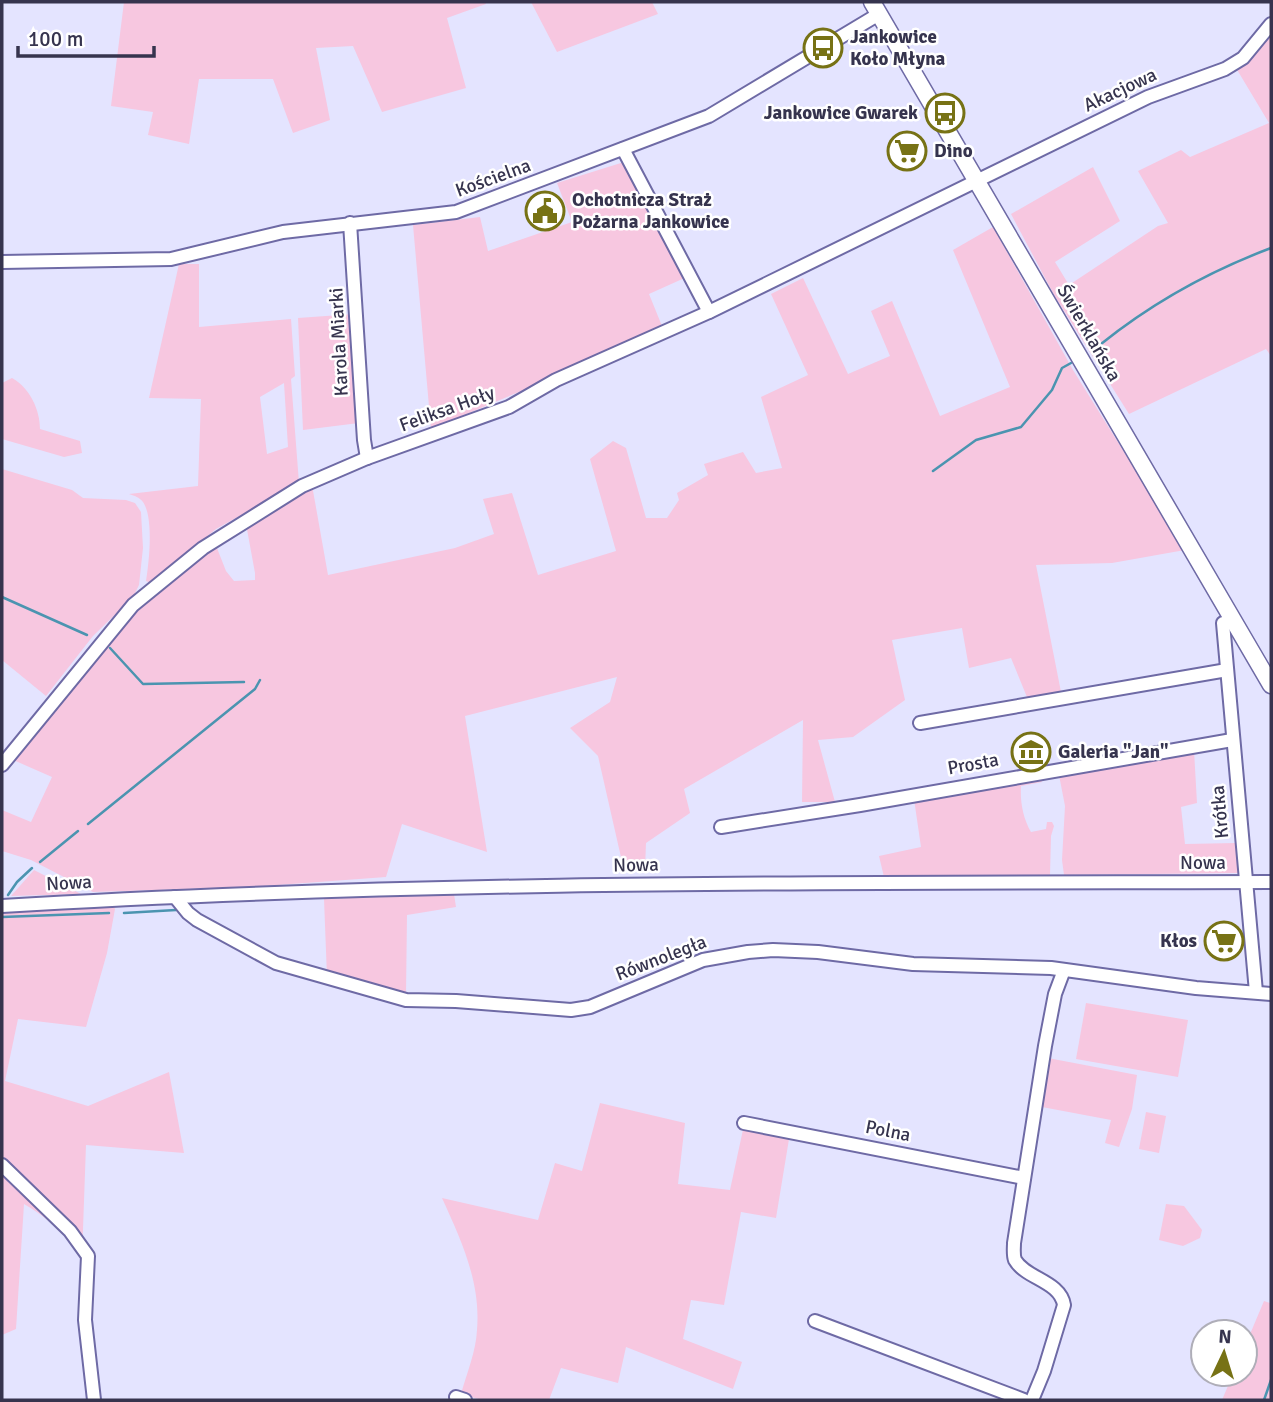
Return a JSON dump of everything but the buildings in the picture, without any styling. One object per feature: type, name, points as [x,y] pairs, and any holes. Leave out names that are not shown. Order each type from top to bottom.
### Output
[{"type":"main road","name":"Świerklańska","points":[[875,8],[1271,685]]},
{"type":"street","name":"Kościelna","points":[[2,261],[171,260],[283,232],[456,212],[709,116],[875,8]]},
{"type":"street","name":"Akacjowa","points":[[975,180],[1148,97],[1235,64],[1251,51],[1271,24]]},
{"type":"street","points":[[623,149],[709,312]]},
{"type":"street","name":"Feliksa Hoły","points":[[2,765],[133,605],[203,548],[302,486],[367,458],[509,407],[556,380],[709,312],[975,180]]},
{"type":"street","name":"Karola Miarki","points":[[350,223],[367,458]]},
{"type":"street","name":"Krótka","points":[[1223,623],[1256,992]]},
{"type":"street","points":[[920,723],[1227,670]]},
{"type":"street","name":"Prosta","points":[[720,827],[1232,740]]},
{"type":"street","name":"Nowa","points":[[2,906],[175,897],[696,883],[1271,882]]},
{"type":"street","name":"Równoległa","points":[[175,897],[188,914],[197,920],[276,963],[406,1000],[456,1000],[571,1010],[590,1007],[703,960],[773,950],[818,952],[920,964],[1064,970],[1196,988],[1271,994]]},
{"type":"street","points":[[1032,1400],[1044,1371],[1064,1305],[1058,1292],[1014,1258],[1014,1243],[1045,1046],[1055,994],[1064,970]]},
{"type":"street","name":"Polna","points":[[744,1123],[1024,1178]]},
{"type":"street","points":[[2,1165],[70,1231],[88,1256],[86,1320],[94,1400]]},
{"type":"street","points":[[815,1321],[1024,1400]]},
{"type":"shaded area","points":[[124,2],[486,4],[447,18],[466,88],[382,112],[353,46],[316,48],[330,120],[293,133],[273,79],[199,79],[189,144],[148,135],[153,112],[111,106]]},
{"type":"shaded area","points":[[531,2],[652,2],[658,14],[557,52]]},
{"type":"shaded area","points":[[1271,34],[1271,356],[1266,349],[1129,414],[1054,295],[1011,214],[1093,167],[1120,221],[1055,262],[1069,285],[1158,226],[1168,223],[1138,171],[1181,150],[1190,157],[1269,123],[1236,68],[1252,59]]},
{"type":"shaded area","points":[[624,162],[689,276],[649,294],[664,331],[431,429],[413,225],[480,217],[488,251],[572,222],[557,183]]},
{"type":"shaded area","points":[[993,227],[1073,370],[1185,550],[1112,563],[1036,565],[1061,692],[1029,702],[1011,658],[969,668],[962,628],[892,640],[905,700],[853,737],[818,740],[835,802],[802,802],[803,720],[684,789],[690,813],[646,843],[645,869],[623,866],[598,756],[570,728],[610,702],[617,677],[465,716],[487,852],[402,824],[386,877],[252,887],[93,892],[31,860],[2,851],[2,810],[31,822],[52,777],[11,759],[135,607],[215,543],[226,571],[234,581],[255,580],[246,524],[312,485],[328,575],[455,548],[494,534],[483,499],[512,493],[538,575],[616,551],[590,459],[613,441],[626,448],[646,518],[667,518],[679,500],[677,493],[708,475],[704,464],[743,452],[756,473],[782,468],[761,397],[808,375],[771,294],[803,278],[848,374],[890,356],[871,311],[892,301],[940,416],[1010,387],[953,250]]},
{"type":"shaded area","points":[[179,264],[199,264],[199,327],[291,319],[295,376],[291,379],[299,483],[216,529],[151,583],[146,581],[149,519],[143,502],[129,494],[198,486],[201,399],[149,398]],"holes":[[[284,383],[288,447],[267,454],[260,397]]]},
{"type":"shaded area","points":[[354,314],[359,423],[303,430],[298,318]]},
{"type":"shaded area","points":[[12,378],[33,400],[40,429],[80,441],[82,453],[64,457],[2,439],[2,383]]},
{"type":"shaded area","points":[[2,469],[72,490],[83,498],[126,500],[135,503],[141,512],[143,548],[139,585],[133,597],[93,636],[46,696],[2,660]]},
{"type":"shaded area","points":[[1194,750],[1197,803],[1181,807],[1185,844],[1236,843],[1239,873],[1064,875],[1062,860],[1065,806],[1059,775]]},
{"type":"shaded area","points":[[1040,778],[1042,782],[1021,786],[1022,804],[1031,832],[1046,829],[1047,822],[1052,822],[1054,826],[1051,836],[1050,875],[884,877],[879,856],[921,847],[914,799]]},
{"type":"shaded area","points":[[34,870],[81,894],[11,896]]},
{"type":"shaded area","points":[[454,894],[456,907],[407,915],[406,994],[327,977],[324,899]]},
{"type":"shaded area","points":[[113,905],[115,909],[107,953],[86,1027],[18,1019],[5,1081],[88,1106],[169,1072],[184,1153],[86,1145],[82,1257],[56,1227],[24,1204],[16,1329],[2,1335],[2,911]]},
{"type":"shaded area","points":[[1086,1003],[1188,1020],[1178,1077],[1076,1059]]},
{"type":"shaded area","points":[[1048,1058],[1137,1075],[1132,1109],[1119,1147],[1105,1143],[1111,1120],[1042,1107]]},
{"type":"shaded area","points":[[600,1103],[685,1123],[678,1184],[730,1190],[744,1125],[790,1133],[776,1218],[741,1212],[724,1305],[691,1300],[683,1339],[742,1362],[733,1389],[626,1347],[618,1383],[561,1368],[549,1400],[482,1400],[461,1394],[476,1338],[476,1295],[468,1262],[442,1198],[538,1220],[555,1163],[582,1171]]},
{"type":"shaded area","points":[[1146,1112],[1166,1116],[1159,1153],[1139,1149]]},
{"type":"shaded area","points":[[1166,1204],[1184,1206],[1202,1230],[1200,1238],[1183,1246],[1159,1240]]},
{"type":"shaded area","points":[[1271,1299],[1271,1396],[1269,1400],[1222,1400],[1227,1388],[1259,1388],[1259,1318],[1257,1318],[1264,1301],[1270,1303]]},
{"type":"waterway","points":[[1101,344],[1182,289],[1271,248]]},
{"type":"waterway","points":[[933,471],[976,440],[1021,427],[1052,390],[1062,368],[1071,363]]},
{"type":"waterway","points":[[2,597],[87,635]]},
{"type":"waterway","points":[[110,648],[143,684],[244,682]]},
{"type":"waterway","points":[[88,824],[255,689],[260,680]]},
{"type":"waterway","points":[[40,862],[78,831]]},
{"type":"waterway","points":[[8,895],[32,868]]},
{"type":"waterway","points":[[124,913],[176,910]]},
{"type":"waterway","points":[[2,917],[109,913]]},
{"type":"waterway","points":[[1264,1400],[1271,1380]]},
{"type":"place","name":"Jankowice Koło Młyna","points":[[823,48]]},
{"type":"place","name":"Jankowice Gwarek","points":[[945,113]]},
{"type":"place","name":"Dino","points":[[907,151]]},
{"type":"place","name":"Ochotnicza Straż Pożarna Jankowice","points":[[545,211]]},
{"type":"place","name":"Galeria \"Jan\"","points":[[1031,752]]},
{"type":"place","name":"Kłos","points":[[1224,941]]}]
